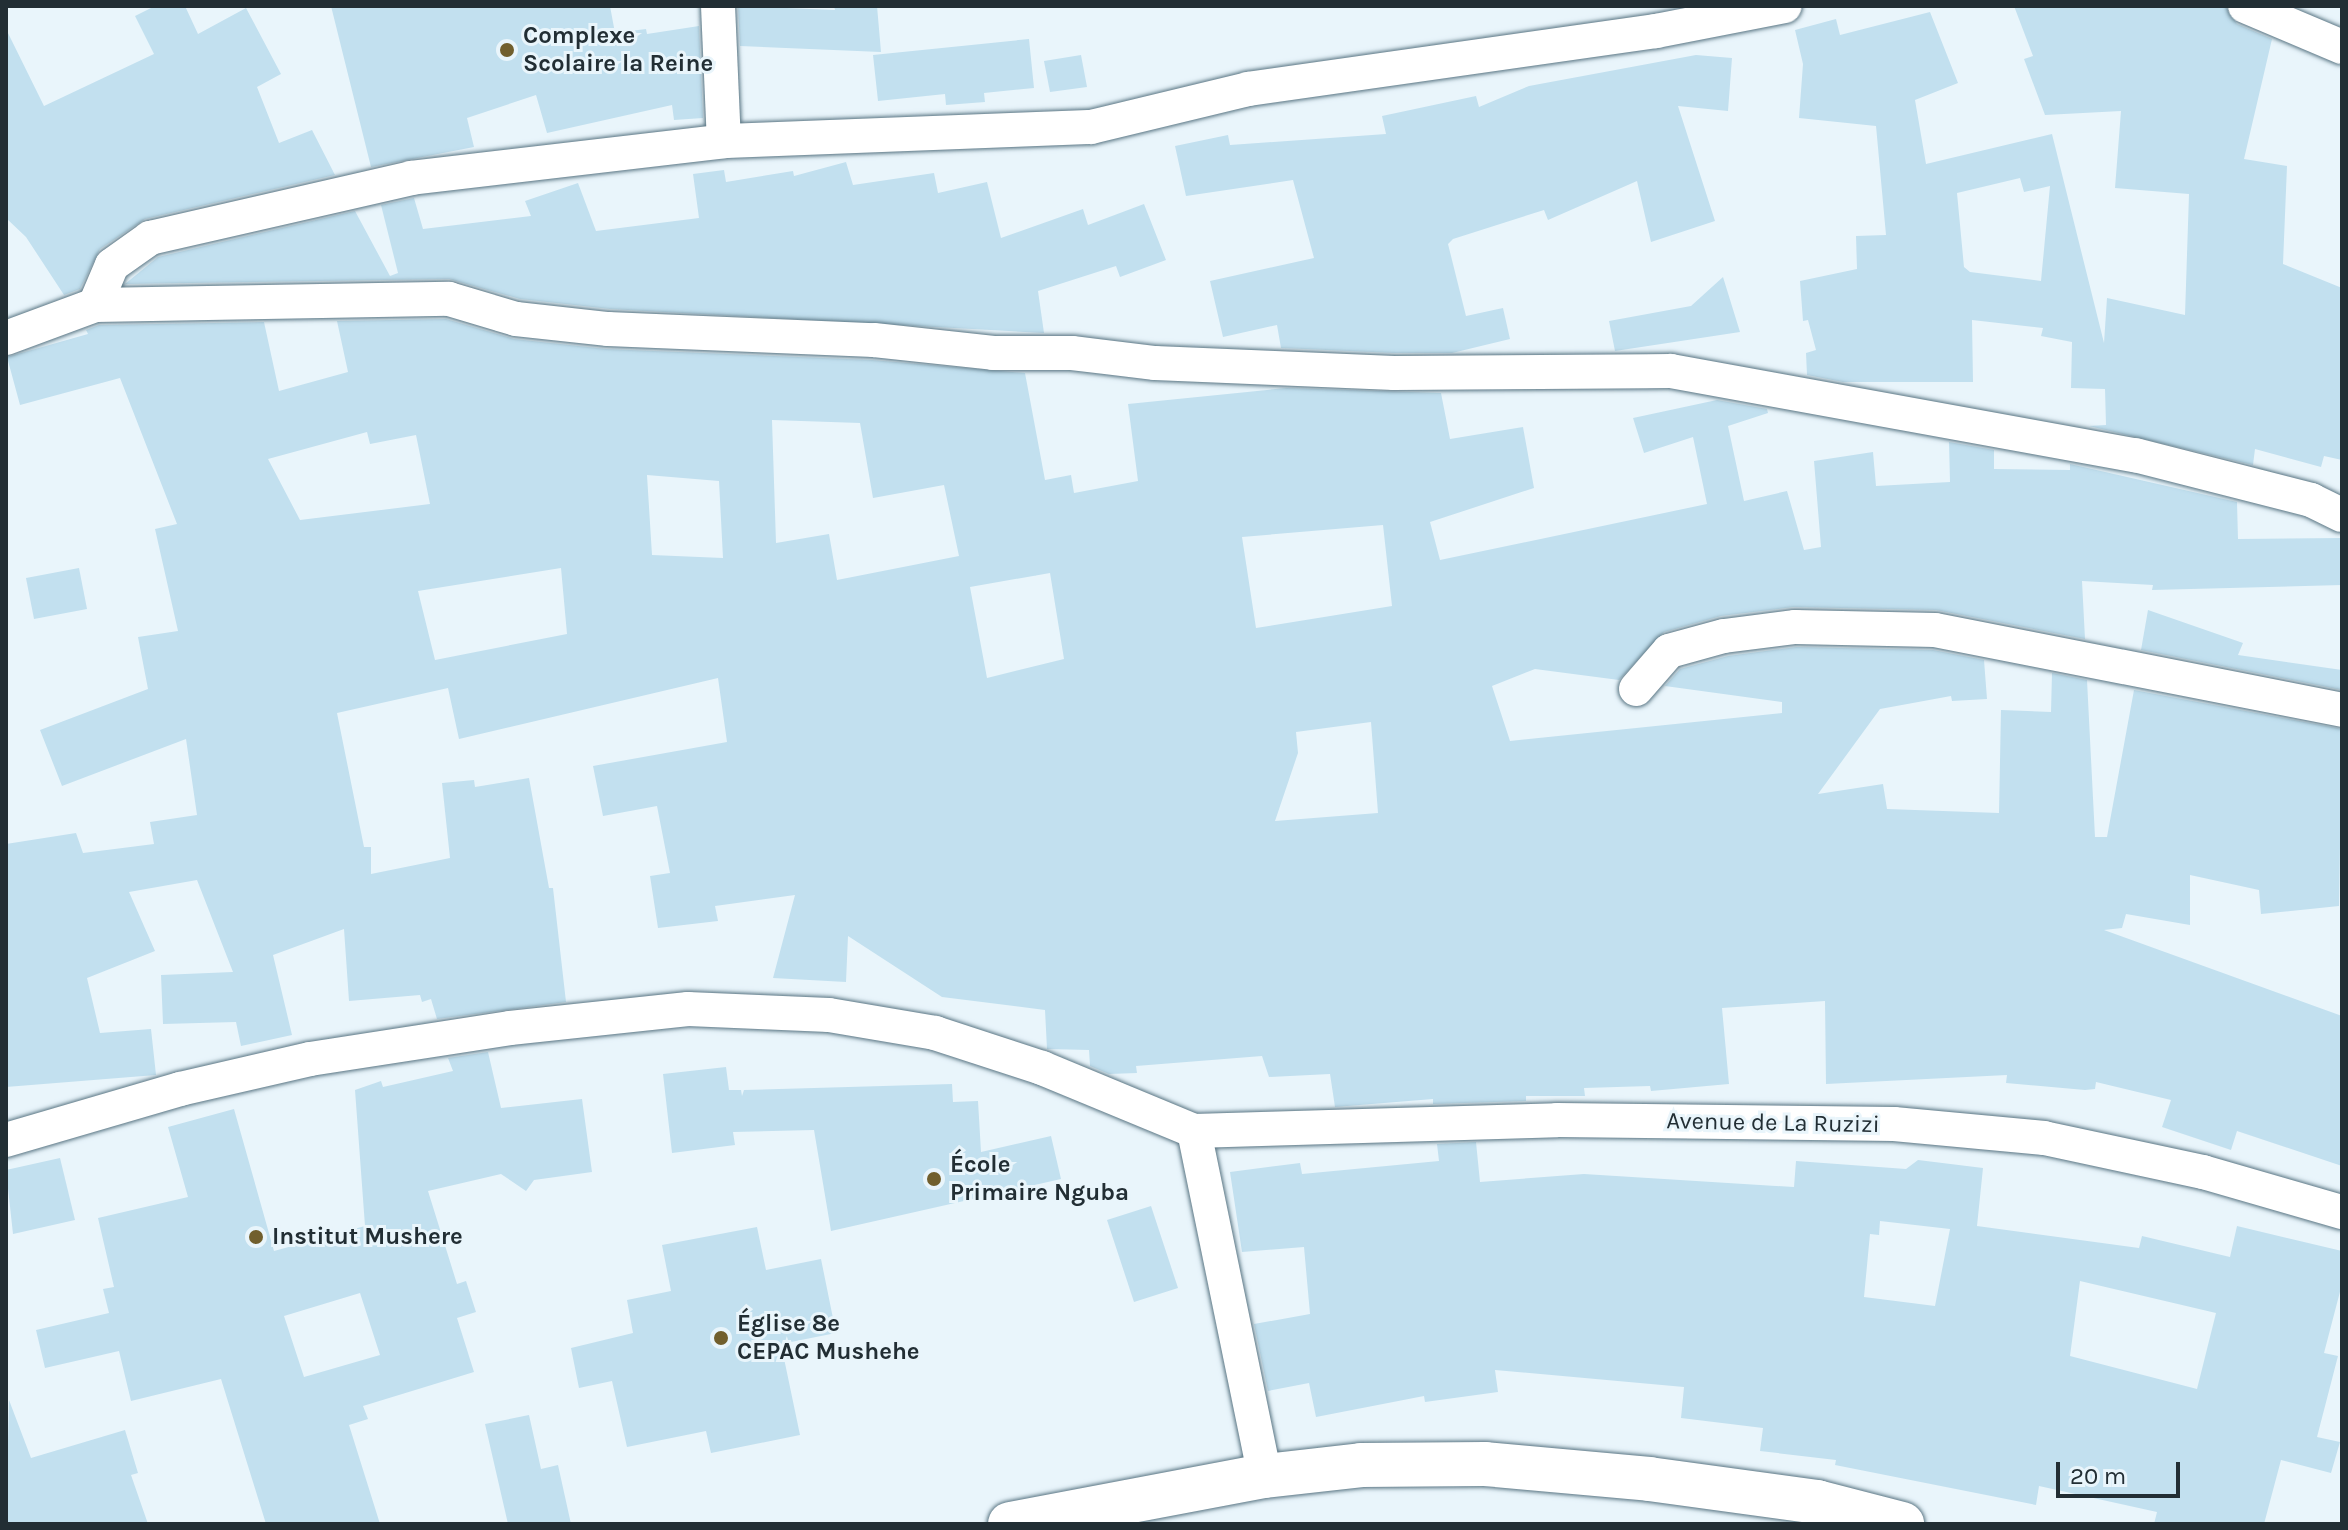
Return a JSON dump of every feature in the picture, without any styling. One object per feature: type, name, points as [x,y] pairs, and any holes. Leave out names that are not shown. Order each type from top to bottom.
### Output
[{"type":"main road","points":[[1010,1524],[1265,1476],[1361,1465],[1485,1464],[1649,1479],[1817,1502],[1902,1524]]},
{"type":"street","points":[[718,6],[724,141]]},
{"type":"street","points":[[95,305],[112,265],[150,238],[411,178],[724,141],[1091,127],[1248,89],[1640,33],[1785,6]]},
{"type":"street","points":[[2245,6],[2342,47]]},
{"type":"street","points":[[6,338],[95,305],[449,299],[516,319],[608,329],[874,340],[993,353],[1072,353],[1155,363],[1394,373],[1671,371],[2135,455],[2311,500],[2342,515]]},
{"type":"street","points":[[1636,689],[1669,651],[1724,636],[1795,627],[1935,630],[2342,710]]},
{"type":"street","points":[[6,1140],[180,1089],[310,1059],[510,1028],[688,1009],[829,1015],[935,1033],[1042,1068],[1194,1131],[1265,1476]]},
{"type":"street","name":"Avenue de La Ruzizi","points":[[1194,1131],[1557,1120],[1894,1124],[2044,1138],[2203,1172],[2342,1212]]},
{"type":"building","points":[[155,6],[185,6],[198,34],[246,8],[281,74],[257,87],[279,143],[312,130],[335,175],[145,219],[100,249],[80,289],[64,295],[26,237],[6,218],[6,29],[44,106],[154,54],[135,16]]},
{"type":"building","points":[[331,6],[610,6],[615,33],[646,29],[647,34],[699,26],[703,118],[674,120],[672,105],[547,133],[536,95],[467,118],[474,147],[371,167]]},
{"type":"building","points":[[738,6],[835,10],[834,6],[877,6],[881,52],[740,46]]},
{"type":"building","points":[[2014,6],[2225,6],[2237,24],[2272,39],[2244,159],[2287,166],[2283,264],[2342,288],[2342,460],[2324,456],[2321,467],[2255,449],[2253,465],[2089,426],[2106,425],[2105,389],[2071,388],[2072,342],[2041,336],[2043,328],[1972,320],[1973,382],[1843,382],[1807,375],[1806,353],[1816,350],[1808,320],[1803,321],[1800,281],[1857,269],[1856,236],[1886,235],[1876,126],[1799,118],[1803,64],[1795,30],[1836,19],[1840,35],[1930,12],[1958,83],[1915,100],[1926,164],[2052,134],[2104,343],[2107,298],[2185,315],[2189,194],[2115,188],[2121,111],[2045,115],[2024,59],[2033,56]],"holes":[[[2020,178],[2024,192],[2050,186],[2041,281],[1970,272],[1964,267],[1957,193]]]},
{"type":"building","points":[[1029,39],[1034,88],[984,93],[985,102],[946,105],[945,94],[878,101],[873,55]]},
{"type":"building","points":[[1081,55],[1087,87],[1050,92],[1044,61]]},
{"type":"building","points":[[1696,55],[1732,58],[1728,111],[1678,106],[1715,221],[1651,242],[1637,181],[1548,220],[1544,210],[1453,239],[1448,244],[1466,316],[1503,308],[1510,339],[1452,353],[1281,348],[1277,325],[1223,337],[1210,281],[1314,258],[1293,180],[1186,196],[1175,146],[1228,135],[1230,145],[1386,134],[1382,116],[1476,96],[1479,107],[1529,86]]},
{"type":"building","points":[[846,162],[853,185],[934,173],[938,193],[987,182],[1001,238],[1083,209],[1088,225],[1144,204],[1166,260],[1120,277],[1116,266],[1038,291],[1044,333],[610,309],[520,299],[449,279],[125,284],[158,257],[355,211],[390,276],[398,273],[381,205],[414,198],[423,229],[531,216],[525,201],[578,183],[596,231],[699,218],[693,174],[724,170],[726,182],[793,171],[794,176]]},
{"type":"building","points":[[1723,277],[1740,332],[1615,351],[1609,321],[1691,306]]},
{"type":"building","points":[[446,319],[514,339],[606,349],[872,360],[1025,373],[1045,480],[1071,475],[1074,493],[1138,481],[1128,404],[1286,388],[1441,393],[1450,439],[1523,427],[1534,488],[1430,522],[1440,560],[1707,504],[1693,437],[1644,453],[1633,418],[1717,400],[1767,409],[1768,413],[1728,426],[1744,501],[1787,491],[1804,550],[1821,547],[1814,461],[1873,452],[1876,486],[1950,482],[1949,442],[1994,450],[1994,469],[2070,470],[2070,464],[2237,502],[2238,539],[2342,538],[2342,585],[2152,590],[2153,585],[2082,581],[2085,639],[1936,610],[1793,607],[1721,616],[1664,632],[1619,680],[1535,669],[1492,686],[1510,741],[1782,713],[1782,702],[1665,686],[1680,669],[1728,656],[1796,647],[1933,650],[1984,660],[1987,699],[1952,701],[1951,696],[1880,709],[1818,794],[1883,784],[1887,809],[1999,813],[2001,710],[2051,712],[2052,673],[2087,680],[2095,837],[2107,837],[2134,690],[2342,729],[2339,906],[2261,914],[2259,890],[2190,875],[2190,925],[2126,914],[2122,928],[2104,930],[2342,1016],[2342,1166],[2237,1131],[2231,1150],[2162,1127],[2171,1100],[2096,1082],[2095,1089],[2085,1090],[2006,1083],[2007,1075],[1826,1084],[1825,1001],[1722,1008],[1729,1084],[1651,1091],[1650,1086],[1584,1088],[1585,1096],[1526,1096],[1526,1101],[1433,1104],[1433,1099],[1335,1107],[1330,1074],[1269,1077],[1262,1056],[1136,1066],[1137,1073],[1109,1074],[1090,1066],[1089,1050],[1047,1049],[1045,1010],[942,997],[848,936],[846,982],[773,978],[795,895],[715,906],[718,921],[658,928],[650,876],[670,873],[657,806],[603,816],[593,766],[727,742],[718,678],[459,739],[448,688],[337,713],[364,847],[371,847],[371,874],[450,858],[442,783],[474,780],[475,787],[529,778],[549,888],[553,888],[566,1002],[437,1019],[431,999],[422,1002],[420,995],[349,1001],[344,929],[273,955],[292,1035],[241,1046],[236,1022],[163,1024],[161,975],[233,972],[197,880],[129,892],[155,951],[87,978],[100,1033],[151,1029],[156,1075],[6,1087],[6,844],[76,833],[83,853],[154,844],[150,822],[197,815],[186,739],[62,786],[40,730],[148,689],[138,637],[178,631],[155,529],[177,524],[120,378],[20,405],[7,357],[88,334],[86,330],[99,325],[264,322],[279,391],[348,372],[337,321]],"holes":[[[772,420],[860,423],[873,498],[944,485],[959,556],[837,580],[829,534],[776,543]],[[367,432],[370,444],[416,435],[430,504],[300,520],[268,459]],[[647,475],[719,481],[723,558],[652,555]],[[1383,525],[1392,606],[1256,628],[1242,537]],[[561,568],[567,634],[435,660],[418,591]],[[1050,573],[1064,659],[987,678],[970,587]],[[1371,722],[1378,813],[1275,821],[1298,753],[1296,732]]]},
{"type":"building","points":[[79,568],[87,609],[34,619],[26,578]]},
{"type":"building","points":[[2148,610],[2243,643],[2238,655],[2342,670],[2342,690],[2141,650]]},
{"type":"building","points":[[488,1052],[501,1108],[582,1099],[592,1172],[534,1180],[526,1191],[501,1174],[428,1191],[457,1284],[466,1281],[476,1312],[457,1318],[474,1372],[363,1406],[368,1419],[349,1425],[380,1524],[266,1524],[221,1379],[131,1401],[119,1351],[45,1368],[36,1330],[109,1313],[103,1289],[114,1287],[98,1218],[188,1197],[168,1127],[234,1109],[274,1251],[365,1226],[355,1090],[381,1081],[383,1087],[453,1071],[448,1058]],"holes":[[[360,1293],[380,1355],[304,1377],[284,1316]]]},
{"type":"building","points":[[726,1067],[729,1090],[741,1090],[742,1096],[744,1090],[952,1084],[953,1102],[978,1101],[981,1152],[1051,1136],[1061,1179],[831,1231],[814,1130],[733,1132],[735,1145],[672,1153],[663,1074]]},
{"type":"building","points":[[1476,1142],[1480,1182],[1584,1174],[1794,1187],[1796,1161],[1906,1169],[1918,1160],[1983,1168],[1977,1226],[2139,1248],[2142,1236],[2230,1257],[2237,1226],[2342,1251],[2342,1284],[2324,1353],[2338,1356],[2317,1437],[2340,1442],[2331,1473],[2281,1460],[2264,1524],[2154,1524],[2157,1512],[2039,1486],[2036,1505],[1835,1465],[1836,1460],[1760,1451],[1763,1428],[1681,1418],[1684,1387],[1495,1370],[1498,1392],[1425,1402],[1424,1396],[1316,1417],[1309,1383],[1268,1391],[1254,1324],[1310,1314],[1304,1247],[1242,1252],[1230,1172],[1300,1163],[1302,1174],[1439,1161],[1437,1144]],"holes":[[[1880,1221],[1950,1229],[1935,1306],[1864,1297],[1870,1234],[1879,1235]],[[2080,1281],[2216,1313],[2197,1389],[2070,1356]]]},
{"type":"building","points":[[60,1158],[75,1220],[13,1234],[6,1170]]},
{"type":"building","points":[[1151,1206],[1178,1288],[1134,1302],[1107,1220]]},
{"type":"building","name":"Église 8e CEPAC Mushehe","points":[[757,1227],[766,1270],[821,1259],[836,1333],[781,1344],[800,1435],[711,1453],[706,1431],[627,1447],[612,1381],[579,1388],[571,1348],[633,1333],[627,1300],[671,1291],[662,1245]]},
{"type":"building","points":[[9,1400],[31,1458],[125,1430],[138,1473],[131,1475],[148,1524],[6,1524]]},
{"type":"building","points":[[529,1415],[541,1469],[558,1465],[571,1524],[508,1524],[485,1424]]},
{"type":"place","name":"Complexe Scolaire la Reine","points":[[507,50]]},
{"type":"place","name":"École Primaire Nguba","points":[[934,1179]]},
{"type":"place","name":"Institut Mushere","points":[[256,1237]]},
{"type":"place","name":"Église 8e CEPAC Mushehe","points":[[721,1338]]}]
